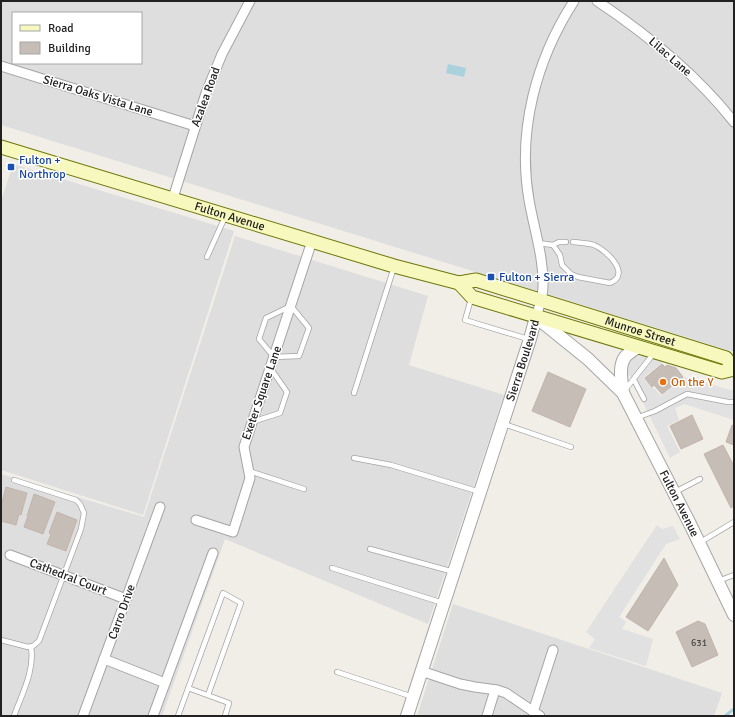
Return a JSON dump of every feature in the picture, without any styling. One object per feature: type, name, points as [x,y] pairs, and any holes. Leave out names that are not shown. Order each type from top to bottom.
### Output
[{"type":"main road","name":"Fulton Avenue","points":[[1,147],[394,266],[459,283],[476,280],[541,300]]},
{"type":"main road","name":"Fulton Avenue","points":[[459,283],[472,297],[536,317]]},
{"type":"main road","name":"Munroe Street","points":[[536,317],[722,372],[734,369],[726,358],[541,300]]},
{"type":"street","name":"Azalea Road","points":[[173,198],[194,126],[206,93],[222,54],[250,1]]},
{"type":"street","name":"Sierra Boulevard","points":[[407,716],[530,339],[541,300],[543,288],[542,263],[529,199],[524,147],[533,93],[547,52],[556,32],[574,1]]},
{"type":"street","name":"Lilac Lane","points":[[597,1],[643,34],[670,56],[733,118]]},
{"type":"street","name":"Sierra Oaks Vista Lane","points":[[1,66],[194,126]]},
{"type":"street","name":"Exeter Square Lane","points":[[196,520],[233,532],[250,478],[244,447],[312,241]]},
{"type":"street","name":"Fulton Avenue","points":[[536,317],[583,355],[623,393]]},
{"type":"street","name":"Fulton Avenue","points":[[638,347],[625,356],[622,364],[621,372],[623,393],[674,492],[734,615]]},
{"type":"street","name":"Carro Drive","points":[[83,716],[160,507]]},
{"type":"street","points":[[153,716],[213,553]]},
{"type":"street","name":"Cathedral Court","points":[[10,555],[126,599]]},
{"type":"street","points":[[421,671],[467,686],[506,693],[536,714],[553,650]]},
{"type":"street","points":[[104,659],[165,683]]},
{"type":"street","points":[[487,716],[495,690]]},
{"type":"lane","points":[[207,257],[226,214]]},
{"type":"lane","points":[[538,243],[553,244],[566,242]]},
{"type":"lane","points":[[553,244],[560,255],[562,265],[571,274],[578,278],[610,283],[618,277],[620,272],[614,260],[602,250],[593,245],[573,242]]},
{"type":"lane","points":[[354,393],[394,266]]},
{"type":"lane","points":[[472,297],[465,320],[530,339]]},
{"type":"lane","points":[[291,306],[309,328],[298,356],[274,357],[260,339],[266,318],[291,306]]},
{"type":"lane","points":[[623,393],[655,352]]},
{"type":"lane","points":[[252,422],[280,413],[287,392],[270,368]]},
{"type":"lane","points":[[634,380],[644,399]]},
{"type":"lane","points":[[635,418],[655,411],[687,394],[734,402]]},
{"type":"lane","points":[[502,423],[571,447]]},
{"type":"lane","points":[[354,458],[391,465],[480,492]]},
{"type":"lane","points":[[249,470],[304,489]]},
{"type":"lane","points":[[674,492],[700,479]]},
{"type":"lane","points":[[1,640],[31,647],[36,644],[41,637],[65,576],[84,520],[83,508],[76,500],[14,480]]},
{"type":"lane","points":[[699,543],[734,522]]},
{"type":"lane","points":[[370,549],[454,572]]},
{"type":"lane","points":[[332,568],[444,603]]},
{"type":"lane","points":[[718,581],[734,575]]},
{"type":"lane","points":[[178,716],[223,592],[241,603],[208,695]]},
{"type":"lane","points":[[14,716],[31,668],[31,647]]},
{"type":"lane","points":[[337,672],[413,697]]},
{"type":"lane","points":[[188,688],[229,703],[225,716]]},
{"type":"shaded area","points":[[1,1],[734,1],[734,352],[1,125]]},
{"type":"shaded area","points":[[13,164],[234,231],[143,515],[1,470],[1,201]]},
{"type":"shaded area","points":[[235,236],[428,296],[409,365],[504,395],[428,624],[225,539],[162,716],[1,716],[1,474],[144,517]]},
{"type":"shaded area","points":[[643,356],[663,362],[644,377],[661,396],[684,377],[734,391],[734,420],[684,404],[675,408],[679,420],[667,426],[680,452],[670,458],[627,372],[629,363],[632,360]]},
{"type":"shaded area","points":[[657,525],[662,529],[673,526],[680,539],[666,544],[619,617],[626,622],[622,629],[653,639],[646,666],[589,648],[595,639],[586,632]]},
{"type":"shaded area","points":[[453,604],[722,693],[714,716],[417,716]]},
{"type":"water","points":[[448,64],[466,68],[464,77],[446,73]]},
{"type":"building","name":"On the Y","points":[[662,364],[665,367],[667,365],[676,368],[683,377],[662,394],[654,385],[652,387],[645,378]]},
{"type":"building","points":[[548,372],[586,389],[570,427],[532,411]]},
{"type":"building","points":[[692,415],[703,439],[681,449],[670,426]]},
{"type":"building","points":[[732,425],[734,426],[734,445],[726,442]]},
{"type":"building","points":[[723,445],[734,466],[734,506],[731,508],[704,454]]},
{"type":"building","points":[[6,487],[27,493],[21,515],[19,514],[16,525],[1,521],[1,506]]},
{"type":"building","points":[[34,494],[55,502],[43,534],[24,527]]},
{"type":"building","points":[[57,512],[77,520],[66,551],[47,544],[51,534],[49,533]]},
{"type":"building","points":[[664,558],[678,585],[648,631],[626,617]]},
{"type":"building","points":[[698,621],[705,624],[718,655],[692,667],[676,632]]},
{"type":"waterway","points":[[725,716],[734,709]]},
{"type":"place","name":"Fulton + Northrop","points":[[11,167]]},
{"type":"place","name":"Fulton + Sierra","points":[[491,277]]},
{"type":"place","name":"On the Y","points":[[663,382]]}]
